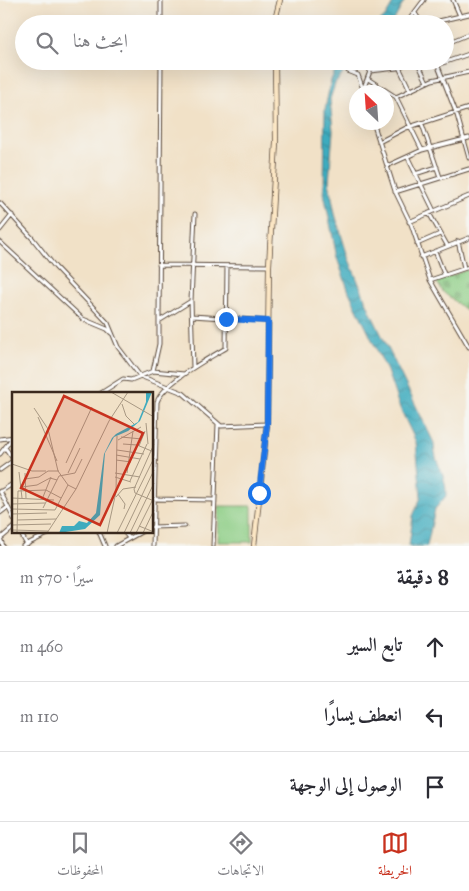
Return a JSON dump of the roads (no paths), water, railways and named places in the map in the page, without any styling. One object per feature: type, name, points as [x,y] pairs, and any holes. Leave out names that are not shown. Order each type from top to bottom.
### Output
[{"type":"street","points":[[161,15],[162,0]]},
{"type":"street","points":[[276,15],[280,0]]},
{"type":"street","points":[[416,13],[424,0]]},
{"type":"street","points":[[453,0],[460,16]]},
{"type":"street","points":[[454,17],[469,14]]},
{"type":"street","points":[[454,40],[469,34]]},
{"type":"street","points":[[454,58],[469,54]]},
{"type":"street","points":[[153,371],[159,344],[161,70]]},
{"type":"street","points":[[254,546],[267,424],[269,266],[276,142],[275,70]]},
{"type":"street","points":[[366,85],[370,71],[377,70]]},
{"type":"street","points":[[400,70],[410,90]]},
{"type":"street","points":[[421,70],[427,82]]},
{"type":"street","points":[[440,70],[456,111],[469,158]]},
{"type":"street","points":[[348,71],[358,75],[362,85]]},
{"type":"street","points":[[396,97],[427,82],[469,72]]},
{"type":"street","points":[[368,79],[396,97],[422,150]]},
{"type":"street","points":[[379,142],[412,127],[469,108]]},
{"type":"street","points":[[422,124],[440,177]]},
{"type":"street","points":[[375,130],[395,192],[409,222],[430,280],[469,347]]},
{"type":"street","points":[[387,166],[422,150],[469,138]]},
{"type":"street","points":[[408,158],[419,184],[434,211]]},
{"type":"street","points":[[415,174],[437,166]]},
{"type":"street","points":[[395,192],[469,169]]},
{"type":"street","points":[[409,222],[469,196]]},
{"type":"street","points":[[0,203],[55,267],[108,323],[118,347],[140,376],[169,386],[193,400],[218,424],[267,424]]},
{"type":"street","points":[[429,213],[447,245]]},
{"type":"street","points":[[193,367],[192,265],[195,214]]},
{"type":"street","points":[[0,230],[12,215]]},
{"type":"street","points":[[417,244],[440,234]]},
{"type":"street","points":[[421,257],[447,245],[469,238]]},
{"type":"street","points":[[458,241],[464,268]]},
{"type":"street","points":[[0,242],[83,319],[107,329],[114,337]]},
{"type":"street","points":[[435,251],[444,274]]},
{"type":"street","points":[[159,265],[269,266]]},
{"type":"street","points":[[154,423],[158,397],[193,367],[226,348],[228,266]]},
{"type":"street","points":[[430,280],[469,267]]},
{"type":"street","points":[[159,321],[192,301]]},
{"type":"street","points":[[192,316],[268,321]]},
{"type":"street","points":[[104,392],[124,379],[131,380],[153,371],[185,374]]},
{"type":"street","points":[[213,546],[218,424]]},
{"type":"street","points":[[0,454],[6,449],[12,439]]},
{"type":"street","points":[[6,449],[12,457]]},
{"type":"street","points":[[0,470],[12,461]]},
{"type":"street","points":[[12,486],[0,492],[12,515]]},
{"type":"street","points":[[154,499],[215,500]]},
{"type":"street","points":[[0,513],[8,507]]},
{"type":"street","points":[[154,526],[185,526]]},
{"type":"street","points":[[3,546],[0,538],[12,529]]},
{"type":"street","points":[[21,534],[26,546],[48,534]]},
{"type":"street","points":[[100,534],[106,546]]},
{"type":"street","points":[[125,534],[128,538]]},
{"type":"street","points":[[116,546],[136,534]]},
{"type":"water","points":[[395,0],[405,0],[397,15],[386,15]]},
{"type":"water","points":[[335,70],[346,70],[335,84],[330,99],[333,131],[329,182],[335,214],[348,257],[371,313],[434,443],[436,457],[445,481],[446,496],[435,509],[427,546],[409,546],[413,516],[421,497],[416,442],[399,406],[387,371],[349,292],[337,258],[324,193],[325,109],[331,80]]}]
